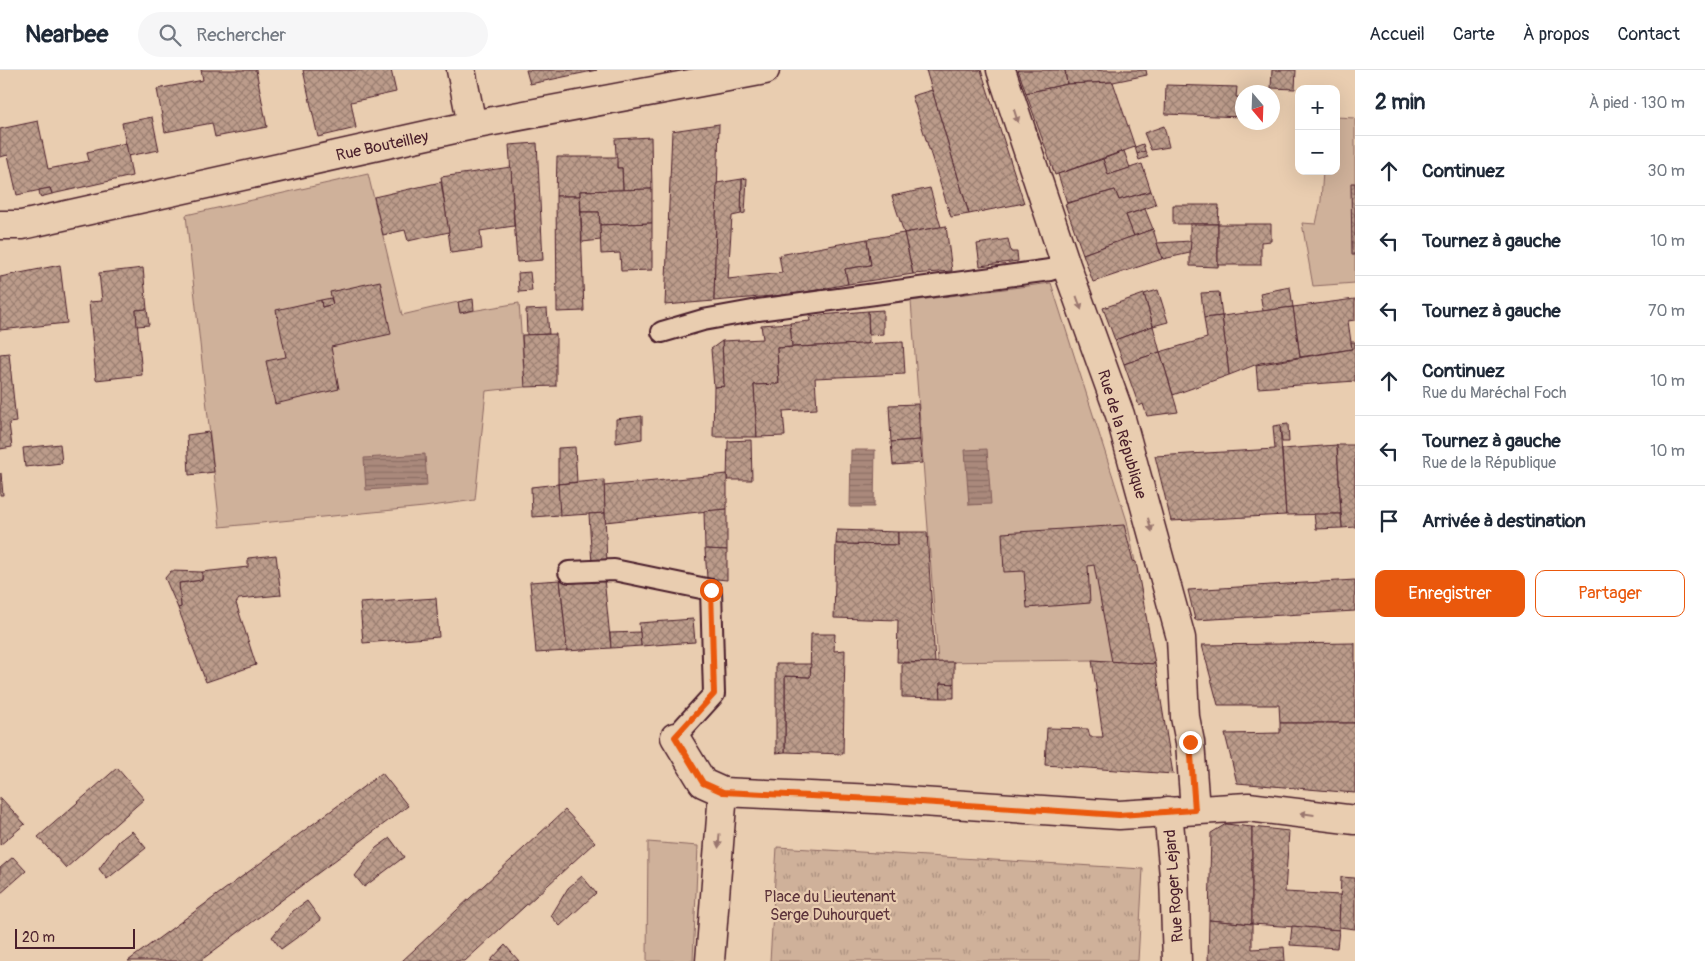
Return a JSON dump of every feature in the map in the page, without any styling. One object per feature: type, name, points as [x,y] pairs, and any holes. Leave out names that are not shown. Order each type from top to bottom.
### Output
[{"type":"street","points":[[461,70],[472,125]]},
{"type":"street","name":"Rue Bouteilley","points":[[0,225],[22,225],[472,125],[765,70]]},
{"type":"street","name":"Rue de la République","points":[[1001,70],[1066,265],[1120,415],[1181,638],[1185,717],[1190,742],[1195,810]]},
{"type":"street","points":[[675,737],[703,783],[723,792],[891,800],[1119,815],[1248,807],[1355,820]]},
{"type":"street","points":[[710,961],[723,792]]},
{"type":"street","name":"Rue Roger Lejard","points":[[1168,811],[1174,876],[1177,961]]},
{"type":"lane","points":[[662,332],[703,320],[758,310],[1040,271],[1066,265]]},
{"type":"lane","points":[[568,572],[614,570],[711,590],[714,694],[675,737]]},
{"type":"green space","points":[[1340,117],[1355,118],[1355,283],[1313,286],[1302,223],[1316,224],[1321,201],[1323,175],[1340,175]]},
{"type":"green space","points":[[368,174],[402,315],[458,302],[460,313],[519,303],[525,387],[486,391],[475,500],[424,507],[220,527],[186,215]]},
{"type":"green space","points":[[1051,283],[1127,521],[1155,664],[1092,660],[938,662],[911,301]]},
{"type":"green space","points":[[648,842],[698,846],[693,961],[647,961]]},
{"type":"green space","name":"Place du Lieutenant Serge Duhourquet","points":[[777,847],[1143,869],[1138,961],[770,961]]},
{"type":"shaded area","points":[[987,449],[991,504],[969,505],[965,450]]},
{"type":"shaded area","points":[[851,450],[875,450],[874,507],[850,507]]},
{"type":"shaded area","points":[[425,454],[427,486],[366,490],[364,458]]},
{"type":"building","points":[[201,70],[256,70],[267,127],[215,137],[212,123],[165,132],[157,89],[203,80]]},
{"type":"building","points":[[303,70],[391,70],[396,92],[351,102],[356,128],[318,137]]},
{"type":"building","points":[[526,70],[597,70],[530,84]]},
{"type":"building","points":[[926,70],[981,70],[1024,203],[969,214]]},
{"type":"building","points":[[1018,70],[1065,70],[1067,84],[1026,93]]},
{"type":"building","points":[[1065,70],[1146,70],[1147,75],[1113,82],[1067,84]]},
{"type":"building","points":[[1272,70],[1296,70],[1295,89],[1280,88],[1280,85],[1271,85]]},
{"type":"building","points":[[1113,82],[1135,147],[1055,175],[1026,93],[1067,84]]},
{"type":"building","points":[[1166,85],[1235,87],[1235,117],[1165,114]]},
{"type":"building","points":[[932,90],[969,214],[951,217],[912,96]]},
{"type":"building","points":[[152,117],[159,150],[128,156],[122,123]]},
{"type":"building","points":[[38,121],[48,169],[89,161],[87,152],[126,143],[132,176],[52,194],[50,188],[17,195],[8,155],[0,157],[0,129]]},
{"type":"building","points":[[719,124],[714,301],[665,305],[672,131]]},
{"type":"building","points":[[1164,126],[1169,147],[1151,150],[1144,133]]},
{"type":"building","points":[[651,137],[652,189],[623,190],[622,168],[617,168],[615,139]]},
{"type":"building","points":[[537,143],[543,260],[517,262],[509,145]]},
{"type":"building","points":[[1143,144],[1145,151],[1137,154],[1135,147]]},
{"type":"building","points":[[1124,151],[1130,168],[1108,175],[1103,159]]},
{"type":"building","points":[[1145,151],[1148,157],[1139,160],[1137,154]]},
{"type":"building","points":[[557,157],[617,157],[617,168],[622,168],[623,190],[580,191],[580,196],[556,196]]},
{"type":"building","points":[[1103,159],[1108,175],[1142,164],[1151,191],[1119,200],[1115,190],[1067,203],[1058,174]]},
{"type":"building","points":[[511,167],[514,226],[480,231],[482,249],[451,253],[441,177]]},
{"type":"building","points":[[747,178],[745,213],[741,214],[742,179]]},
{"type":"building","points":[[742,179],[741,214],[732,216],[728,279],[782,273],[779,255],[867,239],[871,265],[845,269],[848,284],[795,294],[714,301],[717,183]]},
{"type":"building","points":[[441,182],[449,232],[408,241],[405,230],[383,235],[374,197]]},
{"type":"building","points":[[1351,183],[1355,183],[1355,255],[1352,255]]},
{"type":"building","points":[[50,188],[52,194],[40,197],[39,190]]},
{"type":"building","points":[[930,188],[941,227],[904,233],[892,196]]},
{"type":"building","points":[[652,189],[652,223],[600,225],[599,212],[581,212],[580,191]]},
{"type":"building","points":[[1115,190],[1119,200],[1151,191],[1156,205],[1126,215],[1134,236],[1083,254],[1065,204]]},
{"type":"building","points":[[556,196],[580,196],[584,311],[557,312]]},
{"type":"building","points":[[1173,205],[1219,205],[1218,224],[1173,224]]},
{"type":"building","points":[[1145,209],[1153,229],[1134,236],[1126,215]]},
{"type":"building","points":[[581,212],[599,212],[601,240],[582,242]]},
{"type":"building","points":[[652,223],[652,270],[621,271],[620,253],[601,254],[600,225]]},
{"type":"building","points":[[1190,224],[1218,224],[1218,267],[1190,266]]},
{"type":"building","points":[[1218,224],[1271,224],[1271,241],[1261,242],[1261,265],[1218,265]]},
{"type":"building","points":[[946,226],[952,271],[913,274],[904,233]]},
{"type":"building","points":[[1153,229],[1162,259],[1093,282],[1083,254]]},
{"type":"building","points":[[904,233],[913,274],[848,284],[845,269],[871,265],[867,239]]},
{"type":"building","points":[[1008,239],[1011,252],[1017,252],[1018,261],[980,266],[977,244]]},
{"type":"building","points":[[1191,241],[1190,253],[1163,259],[1157,243]]},
{"type":"building","points":[[60,265],[67,323],[0,330],[0,277]]},
{"type":"building","points":[[143,268],[147,309],[136,310],[142,375],[96,380],[89,302],[102,301],[99,273]]},
{"type":"building","points":[[530,272],[532,291],[519,292],[518,273]]},
{"type":"building","points":[[380,281],[391,334],[331,347],[339,389],[275,404],[266,361],[286,357],[276,310],[321,300],[322,307],[333,304],[330,292]]},
{"type":"building","points":[[1290,287],[1293,307],[1263,311],[1260,293]]},
{"type":"building","points":[[1158,290],[1168,322],[1153,326],[1144,294]]},
{"type":"building","points":[[1219,292],[1222,316],[1204,318],[1201,293]]},
{"type":"building","points":[[1144,294],[1153,326],[1115,340],[1103,308]]},
{"type":"building","points":[[331,298],[333,304],[322,307],[321,300]]},
{"type":"building","points":[[473,299],[474,310],[460,313],[458,302]]},
{"type":"building","points":[[1355,299],[1355,320],[1348,321],[1352,349],[1300,357],[1293,307]]},
{"type":"building","points":[[1293,307],[1300,357],[1260,363],[1229,375],[1222,316]]},
{"type":"building","points":[[147,309],[149,325],[137,326],[136,310]]},
{"type":"building","points":[[547,309],[549,334],[527,335],[526,310]]},
{"type":"building","points":[[883,310],[883,334],[869,335],[868,311]]},
{"type":"building","points":[[868,311],[869,344],[792,347],[790,323],[810,321],[809,316]]},
{"type":"building","points":[[1222,316],[1229,375],[1173,395],[1160,352],[1207,338],[1204,318]]},
{"type":"building","points":[[790,323],[792,347],[777,348],[779,384],[754,385],[757,437],[713,437],[714,387],[724,386],[722,341],[763,339],[761,325]]},
{"type":"building","points":[[1153,326],[1160,352],[1124,364],[1115,340]]},
{"type":"building","points":[[556,334],[556,386],[525,387],[522,335]]},
{"type":"building","points":[[722,341],[724,386],[714,387],[711,349]]},
{"type":"building","points":[[903,342],[905,374],[815,378],[817,409],[783,411],[785,436],[757,437],[754,385],[779,384],[777,348]]},
{"type":"building","points":[[1351,342],[1355,342],[1355,381],[1258,388],[1256,365],[1352,349]]},
{"type":"building","points":[[1160,352],[1178,412],[1147,416],[1143,404],[1139,406],[1124,364]]},
{"type":"building","points":[[9,353],[16,422],[9,423],[12,447],[0,449],[0,354]]},
{"type":"building","points":[[918,404],[920,440],[891,442],[889,405]]},
{"type":"building","points":[[642,416],[642,439],[616,443],[616,419]]},
{"type":"building","points":[[1288,424],[1289,442],[1282,442],[1280,425]]},
{"type":"building","points":[[1280,425],[1286,515],[1171,521],[1155,456],[1275,449],[1273,426]]},
{"type":"building","points":[[209,432],[214,472],[189,475],[187,435]]},
{"type":"building","points":[[751,440],[752,480],[727,480],[728,441]]},
{"type":"building","points":[[920,440],[922,463],[893,465],[891,442]]},
{"type":"building","points":[[60,444],[62,463],[25,467],[23,448]]},
{"type":"building","points":[[1337,445],[1341,514],[1286,515],[1282,449]]},
{"type":"building","points":[[1337,445],[1355,445],[1355,527],[1342,528]]},
{"type":"building","points":[[575,447],[577,482],[558,484],[558,448]]},
{"type":"building","points":[[1,473],[3,495],[0,495]]},
{"type":"building","points":[[727,474],[727,509],[605,522],[604,486]]},
{"type":"building","points":[[604,480],[605,513],[559,516],[558,484]]},
{"type":"building","points":[[558,484],[560,515],[532,517],[531,487]]},
{"type":"building","points":[[727,509],[727,550],[705,549],[704,511]]},
{"type":"building","points":[[605,513],[607,564],[592,565],[589,514]]},
{"type":"building","points":[[1314,514],[1341,514],[1342,528],[1316,529]]},
{"type":"building","points":[[1124,525],[1133,561],[1136,562],[1155,664],[1112,662],[1094,565],[1088,566],[1090,603],[1027,608],[1024,571],[1004,572],[1002,533]]},
{"type":"building","points":[[837,530],[898,532],[898,545],[836,544]]},
{"type":"building","points":[[898,532],[927,532],[935,663],[897,662],[898,620],[834,618],[836,544],[898,545]]},
{"type":"building","points":[[705,549],[727,550],[727,580],[707,578]]},
{"type":"building","points":[[276,555],[281,595],[239,599],[236,603],[256,665],[206,682],[178,608],[181,607],[179,583],[202,580],[202,572],[248,567],[248,558]]},
{"type":"building","points":[[171,571],[202,572],[202,580],[179,583],[181,607],[178,608],[165,578]]},
{"type":"building","points":[[604,578],[611,648],[567,651],[560,580]]},
{"type":"building","points":[[560,580],[567,651],[536,653],[530,582]]},
{"type":"building","points":[[1355,580],[1355,611],[1195,620],[1188,590]]},
{"type":"building","points":[[436,598],[439,637],[363,643],[360,603]]},
{"type":"building","points":[[693,619],[695,642],[641,646],[639,623]]},
{"type":"building","points":[[640,632],[641,646],[611,648],[610,633]]},
{"type":"building","points":[[811,634],[835,634],[834,651],[845,650],[843,754],[785,752],[785,676],[810,677]]},
{"type":"building","points":[[1355,643],[1355,723],[1280,723],[1279,705],[1218,705],[1202,645]]},
{"type":"building","points":[[1092,660],[1155,664],[1173,774],[1045,765],[1047,728],[1088,729],[1090,737],[1103,737]]},
{"type":"building","points":[[954,662],[954,684],[940,683],[941,698],[902,697],[902,663]]},
{"type":"building","points":[[776,664],[811,664],[810,677],[785,676],[785,752],[776,753]]},
{"type":"building","points":[[940,683],[954,684],[954,698],[941,698]]},
{"type":"building","points":[[1280,723],[1355,723],[1355,793],[1237,783],[1225,734],[1280,733]]},
{"type":"building","points":[[117,768],[144,799],[66,868],[38,837]]},
{"type":"building","points":[[382,773],[408,806],[200,961],[128,961]]},
{"type":"building","points":[[0,797],[25,824],[0,845]]},
{"type":"building","points":[[565,810],[595,842],[465,961],[402,961]]},
{"type":"building","points":[[1226,824],[1252,827],[1252,924],[1209,920],[1211,833]]},
{"type":"building","points":[[1252,827],[1289,831],[1285,892],[1340,895],[1339,930],[1252,924]]},
{"type":"building","points":[[132,831],[146,848],[107,879],[99,869],[119,841]]},
{"type":"building","points":[[390,838],[404,857],[364,887],[355,876],[376,848]]},
{"type":"building","points":[[13,857],[26,871],[0,894],[0,868]]},
{"type":"building","points":[[582,876],[596,893],[560,926],[551,916],[568,888]]},
{"type":"building","points":[[1341,877],[1355,878],[1355,929],[1339,927]]},
{"type":"building","points":[[307,901],[321,920],[281,949],[272,937],[293,911]]},
{"type":"building","points":[[1209,920],[1252,924],[1252,949],[1284,947],[1285,961],[1208,961]]},
{"type":"building","points":[[1292,926],[1339,930],[1337,948],[1290,945]]},
{"type":"building","points":[[505,945],[519,961],[490,961]]},
{"type":"route","points":[[711,590],[714,694],[675,737],[703,783],[723,792],[875,799],[1119,815],[1195,810],[1190,742]]}]
